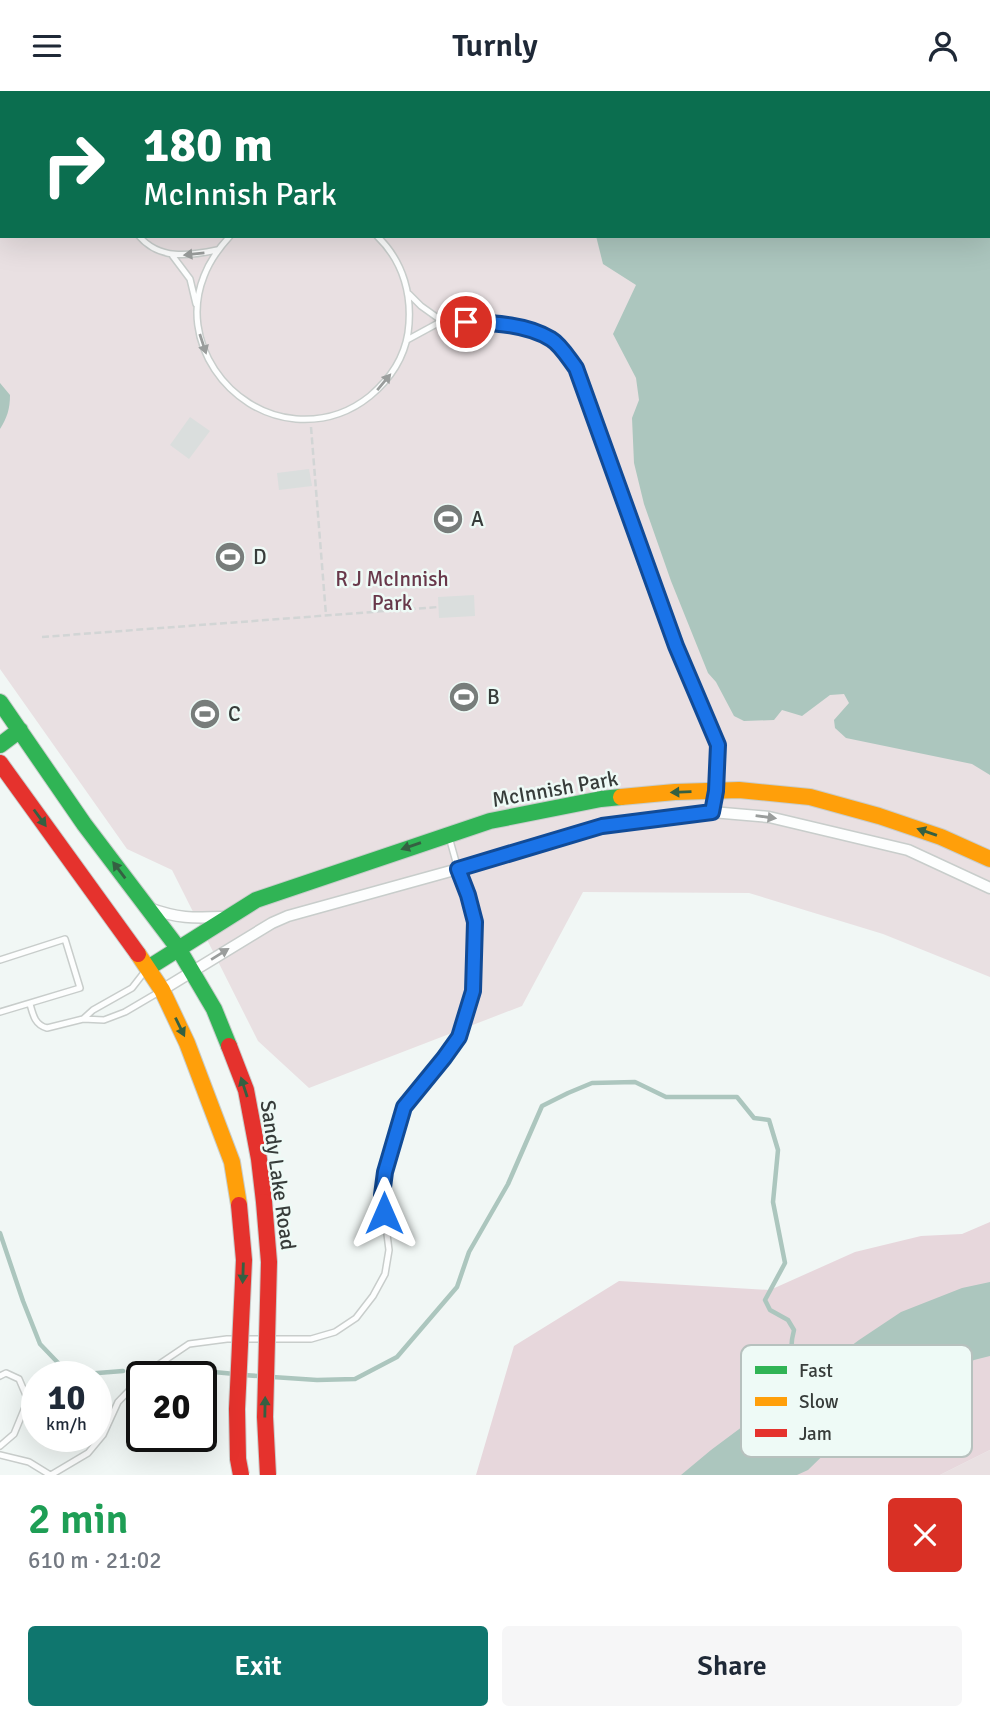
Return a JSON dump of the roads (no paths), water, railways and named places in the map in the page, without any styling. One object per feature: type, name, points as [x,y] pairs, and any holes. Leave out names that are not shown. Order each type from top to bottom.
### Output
[{"type":"main road","name":"Sandy Lake Road","points":[[0,702],[84,824],[178,948],[214,1009],[246,1090],[260,1159],[269,1262],[264,1417],[268,1475]]},
{"type":"main road","points":[[0,745],[20,730]]},
{"type":"main road","name":"Sandy Lake Road","points":[[0,763],[162,990],[187,1043],[232,1163],[244,1260],[237,1409],[241,1475]]},
{"type":"main road","name":"McInnish Park","points":[[148,968],[256,900],[490,821],[601,800],[675,792],[739,790],[810,797],[941,837],[990,859]]},
{"type":"street","points":[[162,990],[288,916],[602,826],[712,812],[769,817],[908,850],[990,888]]},
{"type":"street","points":[[148,907],[189,919],[228,917]]},
{"type":"lane","points":[[141,238],[146,245],[172,254],[191,255],[217,250]]},
{"type":"lane","points":[[197,306],[203,277],[217,250],[228,238]]},
{"type":"lane","points":[[172,254],[190,279],[197,306],[200,336],[210,365],[229,389],[253,407],[281,417],[311,420],[337,415],[371,395],[397,365],[407,340],[410,317],[408,293],[401,268],[379,238]]},
{"type":"lane","points":[[408,293],[442,321]]},
{"type":"lane","points":[[407,340],[442,321],[491,323],[524,328],[553,340],[576,368],[676,646],[718,745],[716,791],[712,812]]},
{"type":"lane","points":[[0,1455],[29,1462],[50,1475],[88,1453],[103,1435],[118,1402],[146,1373],[189,1344],[227,1339],[311,1339],[335,1332],[356,1318],[373,1296],[385,1273],[389,1250],[382,1195],[385,1172],[401,1116],[404,1107],[459,1037],[473,991],[475,922],[448,834]]},
{"type":"lane","points":[[0,960],[65,939],[80,988],[0,1012]]},
{"type":"lane","points":[[83,1019],[93,1010],[132,988],[148,968]]},
{"type":"lane","points":[[30,1003],[35,1020],[47,1028],[83,1019],[104,1020],[125,1012],[162,990]]},
{"type":"lane","points":[[0,1376],[6,1373],[19,1379],[28,1400],[14,1434],[0,1446]]},
{"type":"waterway","points":[[243,1375],[317,1380],[355,1379],[397,1357],[457,1287],[469,1252],[508,1184],[542,1106],[592,1083],[635,1082],[666,1097],[737,1097],[754,1118],[769,1120],[778,1150],[773,1202],[785,1263],[765,1300],[770,1310],[788,1320],[794,1330],[791,1345]]},
{"type":"waterway","points":[[0,1233],[40,1344],[62,1367],[85,1374],[123,1371]]},
{"type":"waterway","points":[[217,1372],[235,1374]]},
{"type":"place","name":"A","points":[[448,519]]},
{"type":"place","name":"D","points":[[230,557]]},
{"type":"place","name":"B","points":[[464,697]]},
{"type":"place","name":"C","points":[[205,714]]},
{"type":"park label","name":"R J McInnish Park","points":[[392,591]]}]
